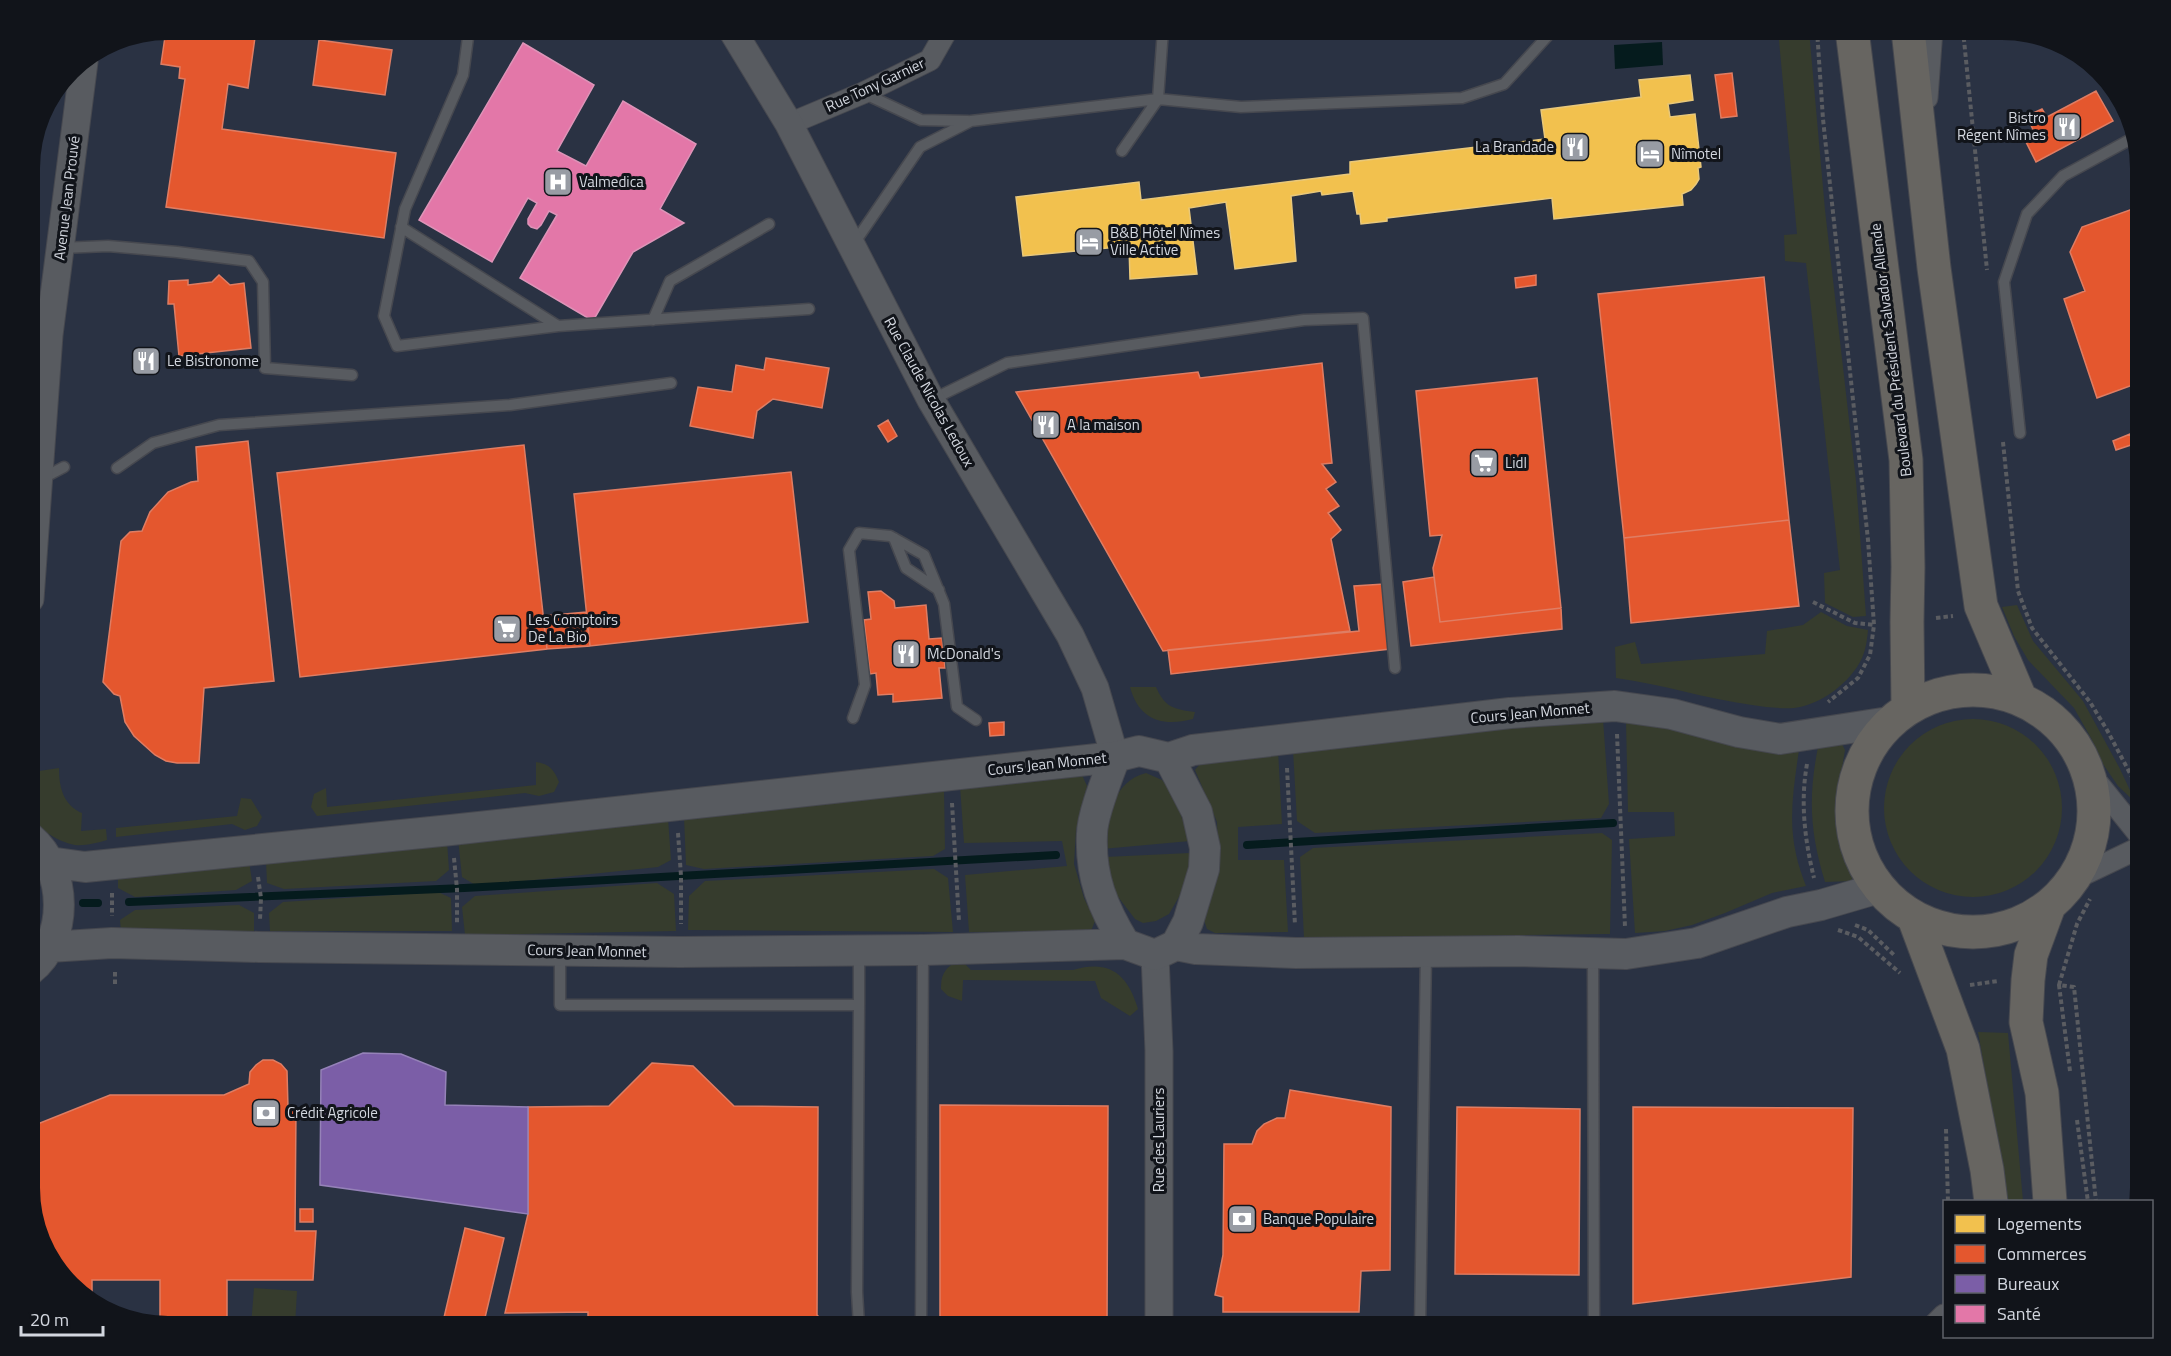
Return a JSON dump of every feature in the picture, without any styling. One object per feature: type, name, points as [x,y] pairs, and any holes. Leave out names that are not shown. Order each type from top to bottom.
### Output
[{"type":"main road","name":"Boulevard du Président Salvador Allende","points":[[1853,40],[1906,460],[1908,567],[1899,715]]},
{"type":"main road","points":[[1909,40],[1934,268],[1981,606],[2020,698]]},
{"type":"main road","points":[[1982,689],[2020,698],[2049,715],[2073,740],[2088,771],[2094,797],[2094,822],[2082,888],[2028,919],[2006,928],[1983,932],[1959,932],[1936,927],[1914,918],[1895,905],[1879,888],[1866,870],[1857,849],[1852,826],[1851,804],[1863,759],[1899,715],[1944,692],[1982,689]]},
{"type":"main road","name":"Cours Jean Monnet","points":[[50,862],[93,866],[462,829],[1115,758],[1139,751],[1169,758],[1192,750],[1510,712],[1616,706],[1672,714],[1739,732],[1780,739],[1899,715]]},
{"type":"main road","points":[[1115,758],[1092,832],[1095,883],[1111,921],[1125,944],[1165,950],[1296,953],[1519,951],[1626,954],[1697,943],[1786,912],[1821,905],[1879,888]]},
{"type":"main road","points":[[1165,950],[1188,922],[1204,869],[1205,848],[1197,812],[1169,758]]},
{"type":"main road","points":[[41,850],[50,862],[58,890],[58,919],[49,947],[41,957]]},
{"type":"main road","points":[[2049,906],[2031,955],[2043,982],[2026,1022],[2042,1093],[2050,1200]]},
{"type":"main road","points":[[1914,918],[1963,1049],[1989,1186]]},
{"type":"main road","name":"Cours Jean Monnet","points":[[49,947],[112,944],[560,950],[859,951],[1125,944]]},
{"type":"street","name":"Rue Claude Nicolas Ledoux","points":[[738,40],[789,124],[931,400],[1070,635],[1095,688],[1115,758]]},
{"type":"street","name":"Rue Tony Garnier","points":[[789,124],[863,93],[930,60],[941,40]]},
{"type":"street","points":[[1922,156],[1931,40]]},
{"type":"street","name":"Avenue Jean Prouvé","points":[[41,369],[42,350],[60,248],[83,73]]},
{"type":"street","points":[[2088,771],[2130,823]]},
{"type":"street","points":[[2082,888],[2130,855]]},
{"type":"street","name":"Rue des Lauriers","points":[[1159,1316],[1159,1051],[1165,950]]},
{"type":"street","points":[[1978,1200],[1989,1186]]},
{"type":"lane","points":[[468,40],[463,75],[405,209],[384,316],[397,346],[558,326],[809,309]]},
{"type":"lane","points":[[1122,151],[1158,99],[1162,40]]},
{"type":"lane","points":[[863,93],[921,120],[971,121],[1158,99],[1241,107],[1462,98],[1504,84],[1544,40]]},
{"type":"lane","points":[[851,247],[920,147],[971,121]]},
{"type":"lane","points":[[2020,433],[2004,282],[2027,214],[2063,176],[2127,141]]},
{"type":"lane","points":[[653,320],[670,281],[769,224]]},
{"type":"lane","points":[[401,227],[558,326]]},
{"type":"lane","points":[[60,248],[108,246],[249,261],[263,282],[265,368],[352,375]]},
{"type":"lane","points":[[931,400],[1006,363],[1304,320],[1364,318],[1395,668]]},
{"type":"lane","points":[[117,468],[153,443],[219,425],[510,405],[671,382]]},
{"type":"lane","points":[[41,479],[64,467]]},
{"type":"lane","points":[[853,718],[865,685],[849,550],[859,533],[890,536],[924,555],[944,604],[957,707],[976,720]]},
{"type":"lane","points":[[894,538],[906,568],[939,590]]},
{"type":"lane","points":[[560,950],[560,1005],[859,1005]]},
{"type":"lane","points":[[921,1316],[923,950]]},
{"type":"lane","points":[[858,1316],[859,951]]},
{"type":"lane","points":[[1420,1316],[1426,951]]},
{"type":"lane","points":[[1593,954],[1594,1316]]},
{"type":"path","points":[[1818,40],[1825,131],[1867,528],[1874,625]]},
{"type":"path","points":[[1813,602],[1855,623],[1874,625],[1949,617],[2018,591],[2032,628],[2090,702],[2130,774]]},
{"type":"path","points":[[1617,733],[1625,936]]},
{"type":"path","points":[[1287,763],[1295,927]]},
{"type":"path","points":[[952,800],[959,926]]},
{"type":"path","points":[[678,828],[681,927]]},
{"type":"path","points":[[456,874],[457,923]]},
{"type":"path","points":[[259,882],[260,904]]},
{"type":"path","points":[[2043,982],[2063,977],[2077,924],[2082,888]]},
{"type":"path","points":[[112,889],[112,924]]},
{"type":"path","points":[[1821,905],[1841,919],[1868,930],[1901,961]]},
{"type":"path","points":[[1821,905],[1834,929],[1858,937],[1898,969],[1903,978]]},
{"type":"path","points":[[1945,1001],[1966,986],[1983,982],[2043,982],[2074,987],[2096,1200]]},
{"type":"path","points":[[1946,1123],[1948,1200]]},
{"type":"shaded area","points":[[168,40],[2003,40],[2044,47],[2074,62],[2104,90],[2121,119],[2129,151],[2130,168],[2130,1200],[1943,1200],[1943,1316],[168,1316],[127,1309],[97,1294],[78,1278],[58,1252],[47,1229],[41,1196],[41,160],[47,127],[67,90],[90,67],[112,54],[135,45]]},
{"type":"shaded area","points":[[1779,40],[1810,40],[1825,210],[1856,481],[1866,616],[1853,617],[1825,603],[1824,573],[1840,570],[1806,263],[1785,261],[1784,235],[1797,234]]},
{"type":"shaded area","points":[[1662,42],[1663,65],[1615,69],[1614,45]]},
{"type":"shaded area","points":[[2017,605],[2033,641],[2083,701],[2119,767],[2130,790],[2130,797],[2118,786],[2103,764],[2074,708],[2028,660],[2014,636],[2002,607]]},
{"type":"shaded area","points":[[1821,612],[1847,626],[1868,630],[1866,644],[1857,667],[1843,684],[1824,697],[1804,706],[1784,708],[1752,705],[1616,678],[1615,647],[1635,642],[1641,664],[1765,654],[1767,631],[1803,625]]},
{"type":"shaded area","points":[[1130,687],[1156,687],[1159,694],[1171,706],[1195,712],[1193,719],[1171,722],[1153,718],[1139,707]]},
{"type":"shaded area","points":[[1603,719],[1609,804],[1601,818],[1315,833],[1297,821],[1293,750]]},
{"type":"shaded area","points":[[1973,719],[2007,726],[2023,734],[2036,745],[2047,758],[2055,774],[2062,808],[2055,842],[2047,858],[2036,871],[2023,882],[2007,890],[1973,897],[1939,890],[1923,882],[1910,871],[1899,858],[1891,842],[1884,808],[1891,774],[1899,758],[1910,745],[1923,734],[1939,726]]},
{"type":"shaded area","points":[[1626,721],[1799,750],[1792,828],[1797,858],[1806,886],[1772,893],[1692,925],[1665,931],[1635,933],[1629,839],[1675,836],[1674,812],[1628,812]]},
{"type":"shaded area","points":[[1842,744],[1845,750],[1837,798],[1838,826],[1853,881],[1825,882],[1816,847],[1812,815],[1815,765],[1818,747]]},
{"type":"shaded area","points":[[1278,750],[1282,824],[1238,827],[1238,860],[1284,860],[1288,932],[1215,933],[1207,929],[1204,920],[1216,884],[1217,822],[1195,770],[1204,759]]},
{"type":"shaded area","points":[[536,762],[548,766],[555,774],[559,782],[554,792],[539,796],[525,793],[317,816],[311,807],[314,794],[326,788],[327,807],[536,785]]},
{"type":"shaded area","points":[[59,768],[63,795],[70,805],[82,813],[81,831],[106,829],[107,840],[75,845],[55,838],[41,828],[41,771]]},
{"type":"shaded area","points":[[1146,773],[1162,780],[1174,795],[1190,841],[1102,849],[1110,814],[1119,793],[1125,784]]},
{"type":"shaded area","points":[[1082,775],[1087,786],[1076,830],[1074,864],[1084,898],[1095,921],[1091,931],[969,932],[965,875],[1067,866],[1062,841],[964,843],[960,786]]},
{"type":"shaded area","points":[[944,789],[945,849],[933,856],[704,869],[686,865],[684,817]]},
{"type":"shaded area","points":[[241,798],[251,799],[262,817],[257,826],[245,830],[232,824],[116,837],[116,828],[237,816]]},
{"type":"shaded area","points":[[668,818],[671,860],[658,867],[477,886],[462,877],[458,839]]},
{"type":"shaded area","points":[[1602,833],[1612,840],[1610,934],[1304,938],[1300,857],[1313,848]]},
{"type":"shaded area","points":[[447,841],[449,870],[436,881],[284,889],[267,883],[266,861]]},
{"type":"shaded area","points":[[1190,853],[1189,872],[1184,888],[1169,914],[1156,921],[1143,923],[1135,919],[1112,889],[1105,857]]},
{"type":"shaded area","points":[[249,861],[252,881],[236,890],[135,897],[118,888],[118,874]]},
{"type":"shaded area","points":[[934,869],[948,878],[953,932],[688,930],[689,896],[705,881]]},
{"type":"shaded area","points":[[657,883],[674,894],[676,931],[465,935],[462,907],[475,896]]},
{"type":"shaded area","points":[[438,892],[451,898],[452,931],[270,931],[269,913],[283,902]]},
{"type":"shaded area","points":[[239,905],[254,913],[254,931],[121,932],[120,920],[135,910]]},
{"type":"shaded area","points":[[954,963],[964,963],[971,970],[1073,970],[1086,967],[1107,969],[1123,979],[1138,1009],[1130,1016],[1101,998],[1095,981],[963,980],[962,1001],[948,996],[941,989],[943,974]]},
{"type":"shaded area","points":[[1978,1032],[2008,1033],[2023,1200],[2008,1200]]},
{"type":"shaded area","points":[[254,1288],[297,1291],[296,1316],[252,1316]]},
{"type":"building: Logements","points":[[1690,75],[1693,100],[1668,104],[1670,117],[1695,114],[1701,167],[1698,168],[1699,179],[1696,184],[1691,190],[1682,194],[1683,205],[1554,219],[1552,198],[1387,218],[1387,221],[1361,224],[1353,191],[1322,195],[1321,191],[1291,196],[1296,261],[1235,269],[1226,202],[1189,208],[1197,274],[1130,279],[1129,246],[1023,256],[1016,197],[1139,182],[1141,200],[1350,174],[1350,162],[1545,139],[1541,110],[1641,97],[1639,80]]},
{"type":"building: Commerces","points":[[164,40],[255,40],[248,88],[228,84],[222,129],[396,153],[384,238],[166,207],[185,79],[179,78],[180,67],[161,64]]},
{"type":"building: Commerces","points":[[319,40],[392,50],[385,95],[313,85]]},
{"type":"building: Commerces","points":[[1732,73],[1737,116],[1721,118],[1715,75]]},
{"type":"building: Commerces","name":"Bistro Régent Nîmes","points":[[2096,91],[2113,121],[2036,162],[2024,138],[2034,132],[2027,116],[2042,109],[2047,117]]},
{"type":"building: Commerces","points":[[2130,210],[2130,386],[2097,398],[2064,299],[2085,291],[2070,252],[2082,227]]},
{"type":"building: Commerces","points":[[219,275],[230,285],[244,283],[251,348],[179,356],[174,304],[168,304],[169,281],[188,280],[188,285],[212,282]]},
{"type":"building: Commerces","points":[[1536,275],[1536,285],[1516,288],[1515,278]]},
{"type":"building: Commerces","points":[[1764,277],[1789,520],[1624,538],[1598,294]]},
{"type":"building: Commerces","points":[[766,358],[829,368],[822,408],[773,399],[757,411],[753,438],[690,426],[698,387],[732,392],[736,365],[764,370]]},
{"type":"building: Commerces","points":[[1322,363],[1332,463],[1322,464],[1336,482],[1326,489],[1339,506],[1328,513],[1341,530],[1331,539],[1350,631],[1163,651],[1016,392],[1198,372],[1200,378]]},
{"type":"building: Commerces","name":"Lidl","points":[[1537,378],[1561,608],[1440,622],[1433,568],[1442,535],[1430,536],[1416,391]]},
{"type":"building: Commerces","points":[[888,420],[897,436],[888,442],[878,426]]},
{"type":"building: Commerces","points":[[2130,434],[2130,445],[2116,450],[2113,441]]},
{"type":"building: Commerces","points":[[248,441],[274,681],[204,688],[199,763],[166,761],[155,755],[134,736],[125,722],[120,696],[114,694],[103,682],[121,541],[130,532],[142,531],[150,512],[168,492],[198,481],[196,447]]},
{"type":"building: Commerces","points":[[524,445],[547,649],[300,677],[277,473]]},
{"type":"building: Commerces","points":[[791,472],[808,622],[590,646],[574,494]]},
{"type":"building: Commerces","points":[[1789,520],[1799,606],[1631,623],[1624,538]]},
{"type":"building: Commerces","points":[[1434,577],[1440,622],[1561,608],[1562,629],[1411,646],[1403,582]]},
{"type":"building: Commerces","points":[[1384,584],[1390,649],[1171,674],[1168,650],[1359,631],[1354,586]]},
{"type":"building: Commerces","name":"McDonald's","points":[[881,591],[894,601],[895,608],[926,605],[929,639],[942,638],[945,668],[939,668],[942,698],[893,702],[893,694],[878,695],[876,673],[870,674],[864,620],[871,619],[868,592]]},
{"type":"building: Commerces","points":[[586,612],[590,646],[547,649],[543,616]]},
{"type":"building: Commerces","points":[[1004,722],[1004,735],[990,736],[989,723]]},
{"type":"building: Commerces","points":[[263,1060],[273,1060],[287,1071],[288,1108],[296,1108],[295,1231],[316,1231],[313,1280],[227,1280],[227,1316],[160,1315],[160,1280],[92,1280],[92,1290],[90,1289],[67,1266],[47,1229],[41,1196],[41,1123],[110,1095],[224,1095],[249,1084],[250,1072]]},
{"type":"building: Commerces","points":[[652,1063],[693,1066],[734,1106],[818,1107],[818,1316],[588,1316],[588,1312],[505,1313],[528,1214],[528,1107],[609,1106]]},
{"type":"building: Commerces","points":[[1290,1090],[1391,1107],[1390,1270],[1361,1271],[1359,1312],[1223,1312],[1223,1297],[1215,1295],[1223,1255],[1224,1144],[1252,1144],[1257,1131],[1264,1124],[1277,1118],[1285,1118]]},
{"type":"building: Commerces","points":[[940,1105],[1108,1106],[1107,1316],[940,1316]]},
{"type":"building: Commerces","points":[[1457,1107],[1580,1109],[1579,1275],[1455,1274]]},
{"type":"building: Commerces","points":[[1633,1107],[1853,1108],[1851,1277],[1633,1304]]},
{"type":"building: Commerces","points":[[300,1209],[313,1209],[313,1222],[300,1222]]},
{"type":"building: Commerces","points":[[465,1228],[504,1238],[485,1316],[444,1316]]},
{"type":"building: Bureaux","points":[[363,1053],[401,1054],[446,1072],[445,1105],[528,1107],[528,1214],[320,1185],[321,1070]]},
{"type":"building: Santé","name":"Valmedica","points":[[523,43],[594,85],[557,151],[586,166],[623,101],[696,144],[660,209],[684,223],[633,252],[593,321],[520,278],[557,215],[549,211],[537,229],[531,227],[528,219],[537,203],[528,198],[492,262],[419,220]]},
{"type":"waterway","points":[[1247,845],[1613,823]]},
{"type":"waterway","points":[[129,902],[464,888],[1056,855]]},
{"type":"waterway","points":[[83,903],[98,903]]},
{"type":"place","name":"Bistro Régent Nîmes","points":[[2067,127]]},
{"type":"place","name":"La Brandade","points":[[1575,147]]},
{"type":"place","name":"Nîmotel","points":[[1650,154]]},
{"type":"place","name":"Valmedica","points":[[558,182]]},
{"type":"place","name":"B&B Hôtel Nîmes Ville Active","points":[[1089,242]]},
{"type":"place","name":"Le Bistronome","points":[[146,361]]},
{"type":"place","name":"A la maison","points":[[1046,425]]},
{"type":"place","name":"Lidl","points":[[1484,463]]},
{"type":"place","name":"Les Comptoirs De La Bio","points":[[507,629]]},
{"type":"place","name":"McDonald's","points":[[906,654]]},
{"type":"place","name":"Crédit Agricole","points":[[266,1113]]},
{"type":"place","name":"Banque Populaire","points":[[1242,1219]]}]
